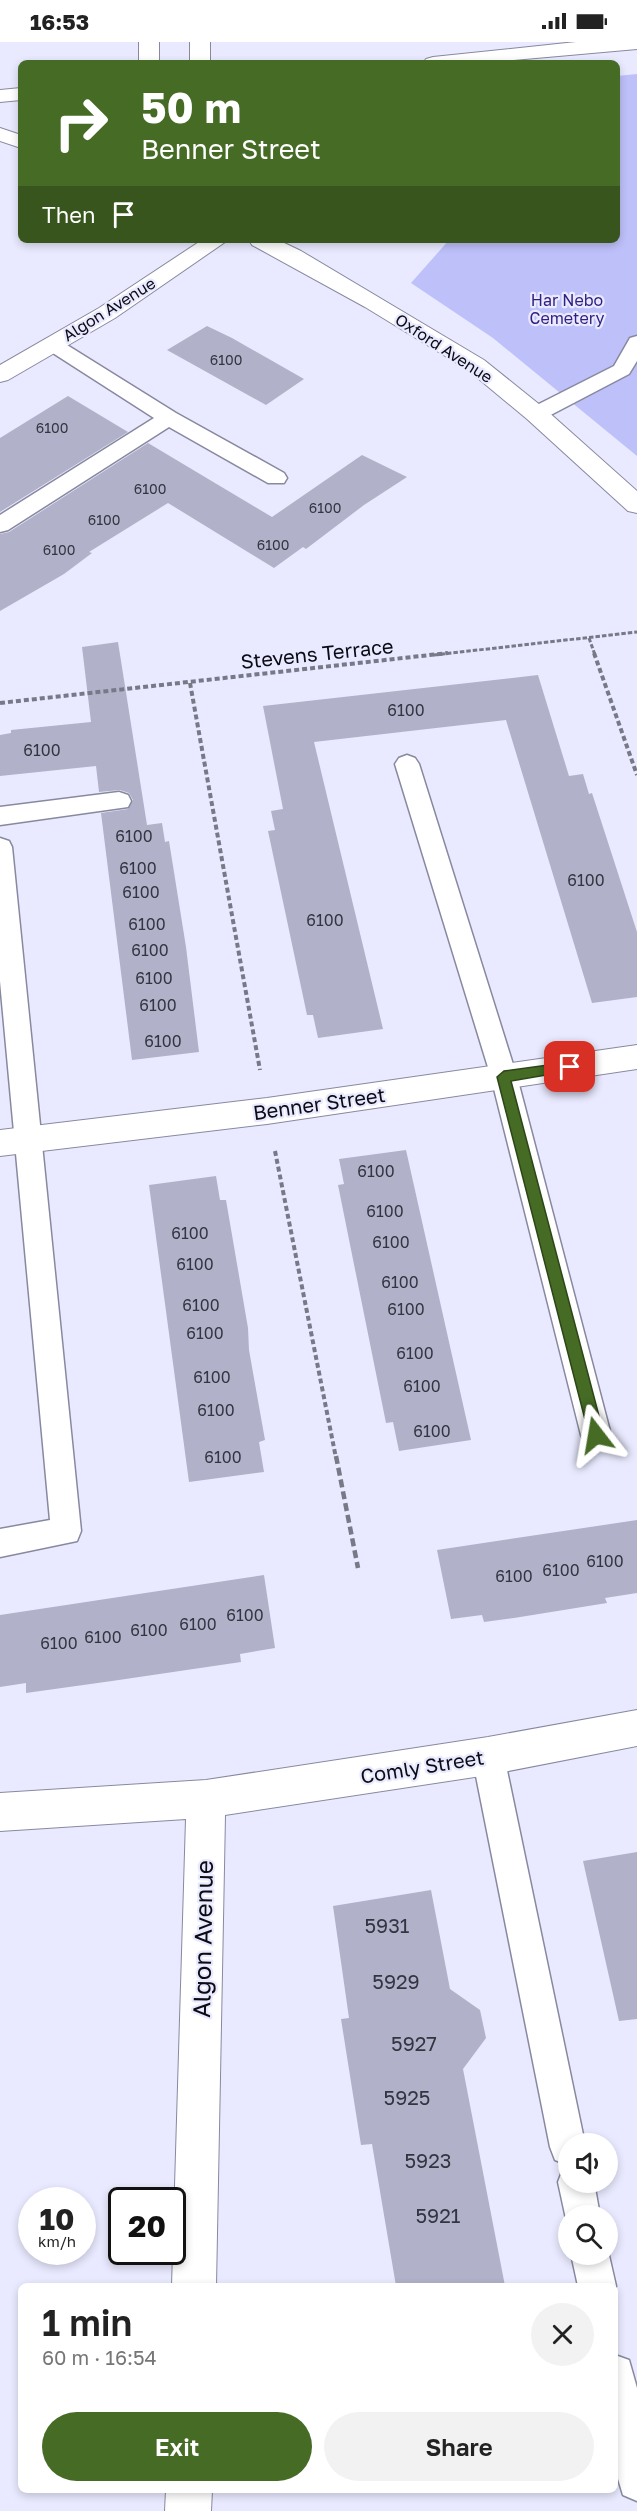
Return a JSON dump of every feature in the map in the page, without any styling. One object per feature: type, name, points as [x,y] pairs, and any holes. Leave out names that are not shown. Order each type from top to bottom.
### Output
[{"type":"street","points":[[149,42],[149,60]]},
{"type":"street","points":[[200,42],[200,60]]},
{"type":"street","points":[[456,60],[637,44]]},
{"type":"street","points":[[0,96],[18,94]]},
{"type":"street","points":[[0,134],[18,141]]},
{"type":"street","name":"Algon Avenue","points":[[0,375],[107,313],[212,243]]},
{"type":"street","name":"Oxford Avenue","points":[[266,243],[294,256],[476,365],[536,414],[637,505]]},
{"type":"street","name":"Benner Street","points":[[14,1141],[267,1111],[637,1057]]},
{"type":"street","name":"Comly Street","points":[[206,1799],[488,1756],[637,1728]]},
{"type":"street","points":[[0,1812],[206,1799]]},
{"type":"street","name":"Algon Avenue","points":[[194,2283],[206,1799]]},
{"type":"street","points":[[188,2511],[189,2493]]},
{"type":"lane","points":[[536,414],[622,370],[637,342]]},
{"type":"lane","points":[[52,345],[170,418],[276,478]]},
{"type":"lane","points":[[0,525],[170,418]]},
{"type":"lane","points":[[407,764],[504,1077],[596,1435]]},
{"type":"lane","points":[[0,816],[119,801]]},
{"type":"lane","points":[[0,847],[14,1141],[66,1531],[0,1543]]},
{"type":"lane","points":[[488,1756],[565,2133]]},
{"type":"lane","points":[[593,2265],[596,2283]]},
{"type":"lane","points":[[618,2389],[637,2481]]},
{"type":"path","name":"Stevens Terrace","points":[[0,703],[637,632]]},
{"type":"path","points":[[589,638],[637,775]]},
{"type":"green space","name":"Har Nebo Cemetery","points":[[637,74],[637,456],[493,338],[411,283],[446,243],[620,243],[620,76]]},
{"type":"building","points":[[207,326],[304,379],[266,405],[167,350]]},
{"type":"building","points":[[68,396],[128,432],[0,512],[0,438]]},
{"type":"building","points":[[148,443],[272,517],[362,455],[407,477],[364,505],[306,549],[303,547],[274,568],[168,503],[89,552],[92,553],[64,574],[0,611],[0,534],[9,532]]},
{"type":"building","points":[[118,642],[147,825],[162,823],[165,842],[169,841],[186,947],[199,1052],[132,1060],[101,813],[128,809],[133,800],[129,793],[120,790],[99,792],[96,766],[0,776],[0,735],[11,733],[11,730],[91,722],[82,647]]},
{"type":"building","points":[[538,675],[569,776],[583,774],[589,794],[592,793],[637,932],[637,997],[592,1003],[506,720],[314,742],[383,1029],[318,1038],[313,1015],[307,1015],[268,831],[275,830],[271,811],[283,809],[263,706]]},
{"type":"building","points":[[406,1150],[471,1440],[399,1451],[393,1422],[386,1423],[338,1185],[344,1184],[339,1159]]},
{"type":"building","points":[[216,1176],[220,1200],[226,1200],[248,1328],[249,1350],[265,1440],[259,1442],[264,1472],[189,1482],[149,1185]]},
{"type":"building","points":[[637,1520],[637,1593],[605,1598],[607,1603],[514,1618],[484,1622],[482,1615],[451,1619],[437,1550]]},
{"type":"building","points":[[264,1575],[275,1648],[240,1654],[241,1662],[112,1681],[26,1693],[26,1683],[0,1687],[0,1615]]},
{"type":"building","points":[[637,1852],[637,2019],[619,2021],[583,1861]]},
{"type":"building","points":[[431,1890],[450,1989],[480,2010],[486,2038],[463,2069],[504,2283],[395,2283],[372,2144],[361,2145],[341,2019],[349,2018],[333,1906]]},
{"type":"route","points":[[570,1067],[504,1077],[596,1435]]}]
